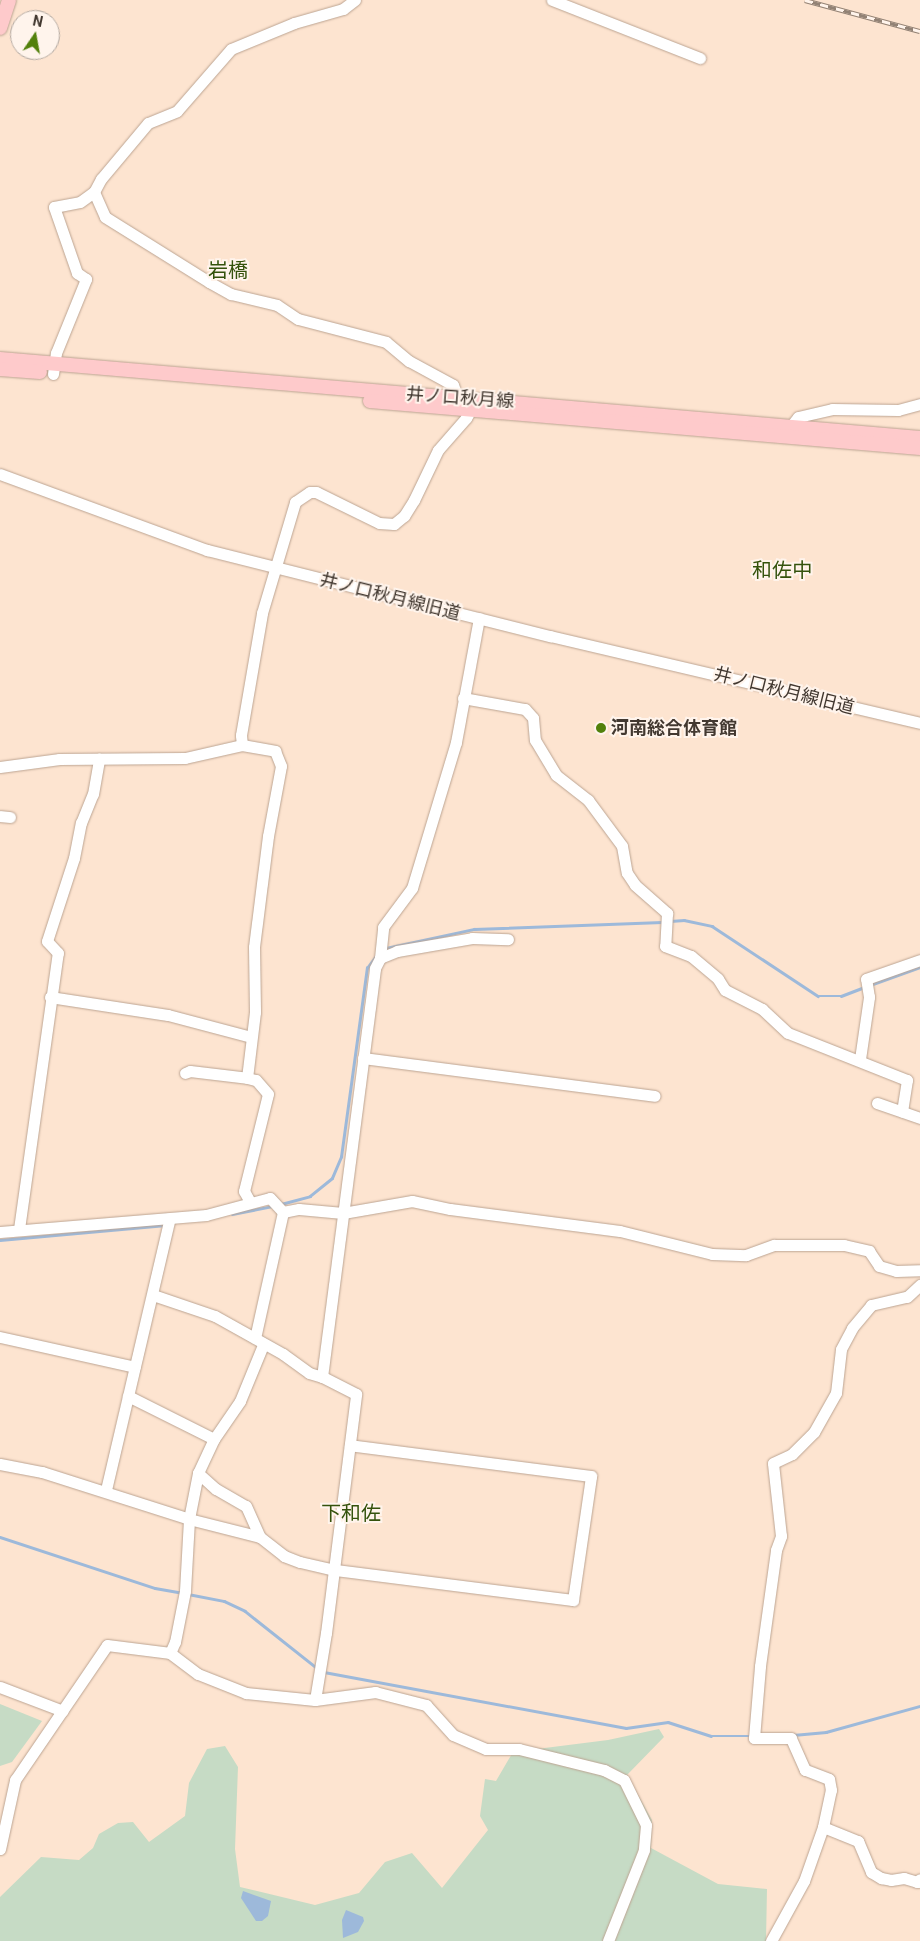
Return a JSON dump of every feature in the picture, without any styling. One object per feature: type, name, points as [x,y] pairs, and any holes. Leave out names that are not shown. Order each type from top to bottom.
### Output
[{"type":"main road","points":[[0,28],[5,4]]},
{"type":"main road","name":"井ノ口秋月線","points":[[0,359],[54,369],[473,405],[791,432],[920,438]]},
{"type":"main road","name":"井ノ口秋月線","points":[[0,369],[54,369],[458,399],[473,405]]},
{"type":"main road","name":"井ノ口秋月線","points":[[791,432],[920,448]]},
{"type":"street","points":[[54,369],[86,279],[77,273],[54,207],[80,202],[94,192],[101,179],[148,124],[177,111],[231,49],[294,23],[343,9],[355,0]]},
{"type":"street","points":[[552,0],[700,58]]},
{"type":"street","points":[[94,192],[105,216],[209,282],[231,294],[277,305],[298,319],[386,342],[409,361],[453,384],[458,399]]},
{"type":"street","points":[[791,432],[798,417],[832,409],[898,410],[920,404]]},
{"type":"street","points":[[242,745],[241,735],[262,613],[295,502],[310,492],[316,492],[380,523],[394,524],[404,516],[414,500],[438,450],[473,405]]},
{"type":"street","name":"井ノ口秋月線旧道","points":[[0,474],[207,550],[274,568],[920,724]]},
{"type":"street","points":[[322,1377],[375,968],[380,958],[380,941],[383,927],[412,888],[456,742],[479,618]]},
{"type":"street","points":[[463,698],[525,709],[533,718],[535,740],[556,775],[588,800],[622,846],[627,874],[635,885],[667,913],[665,946],[690,956],[737,998],[762,1009],[788,1033],[860,1059],[907,1080],[902,1112]]},
{"type":"street","points":[[0,767],[59,759],[185,758],[242,745],[275,751],[281,766],[268,836],[254,948],[255,1012],[251,1037],[249,1078]]},
{"type":"street","points":[[19,1230],[50,997],[58,953],[47,941],[74,858],[81,823],[93,794],[99,759]]},
{"type":"street","points":[[380,958],[397,951],[472,938],[508,938]]},
{"type":"street","points":[[860,1059],[869,997],[866,979],[920,960]]},
{"type":"street","points":[[50,997],[168,1015],[251,1037]]},
{"type":"street","points":[[363,1058],[654,1096]]},
{"type":"street","points":[[185,1073],[190,1071],[249,1078],[264,1086],[268,1094],[244,1191],[250,1202]]},
{"type":"street","points":[[877,1103],[920,1118]]},
{"type":"street","points":[[0,1232],[206,1215],[270,1198],[282,1211]]},
{"type":"street","points":[[282,1211],[299,1209],[343,1213],[412,1201],[450,1209],[620,1231],[712,1254],[746,1256],[774,1245],[844,1245],[869,1251],[879,1266],[896,1272],[920,1270]]},
{"type":"street","points":[[170,1653],[175,1642],[184,1591],[189,1519],[198,1473],[214,1439],[240,1401],[259,1341],[282,1211]]},
{"type":"street","points":[[106,1490],[170,1218]]},
{"type":"street","points":[[771,1941],[804,1881],[822,1828],[831,1790],[829,1779],[805,1770],[791,1738],[754,1738],[760,1666],[776,1550],[782,1536],[773,1463],[792,1454],[814,1432],[836,1393],[841,1349],[852,1328],[871,1305],[908,1298],[920,1285]]},
{"type":"street","points":[[152,1295],[215,1316],[283,1354],[309,1373],[322,1377],[356,1394],[334,1570],[315,1700]]},
{"type":"street","points":[[0,1337],[135,1367]]},
{"type":"street","points":[[128,1396],[214,1439]]},
{"type":"street","points":[[0,1464],[106,1490],[189,1519],[260,1537],[284,1556],[334,1570],[573,1600],[591,1476],[350,1445]]},
{"type":"street","points":[[198,1473],[216,1489],[246,1506],[260,1537]]},
{"type":"street","points":[[0,1848],[15,1780],[38,1741],[63,1711],[107,1645],[170,1653],[198,1674],[246,1693],[315,1700],[375,1692],[426,1705],[453,1735],[486,1749],[518,1748],[604,1770],[624,1780],[646,1825],[644,1850],[608,1941]]},
{"type":"street","points":[[0,1687],[63,1711]]},
{"type":"street","points":[[822,1828],[858,1841],[870,1872],[880,1878],[891,1880],[904,1878],[917,1882],[920,1879]]},
{"type":"green space","points":[[0,1704],[42,1721],[12,1762],[0,1766]]},
{"type":"green space","points":[[659,1729],[664,1737],[627,1775],[652,1820],[651,1848],[718,1884],[767,1889],[766,1941],[0,1941],[0,1897],[41,1857],[79,1860],[93,1848],[99,1834],[118,1823],[133,1822],[149,1842],[185,1816],[189,1783],[207,1749],[225,1746],[238,1767],[235,1849],[240,1887],[315,1905],[359,1893],[385,1862],[412,1853],[442,1888],[488,1830],[480,1816],[485,1779],[496,1781],[513,1752],[608,1740]]},
{"type":"water","points":[[243,1891],[271,1901],[268,1916],[262,1921],[256,1921],[241,1898]]},
{"type":"water","points":[[346,1910],[363,1917],[364,1921],[358,1932],[343,1938],[342,1920]]},
{"type":"waterway","points":[[670,921],[684,920],[712,926],[818,996],[841,996],[865,987]]},
{"type":"waterway","points":[[386,948],[474,929],[662,922]]},
{"type":"waterway","points":[[281,1204],[310,1196],[332,1178],[341,1157],[367,968],[376,956]]},
{"type":"waterway","points":[[870,985],[920,967]]},
{"type":"waterway","points":[[232,1214],[273,1206]]},
{"type":"waterway","points":[[0,1240],[165,1225]]},
{"type":"waterway","points":[[0,1537],[155,1588],[182,1593]]},
{"type":"waterway","points":[[188,1594],[224,1601],[245,1611],[317,1668]]},
{"type":"waterway","points":[[324,1672],[626,1728],[668,1722],[711,1736],[750,1736]]},
{"type":"waterway","points":[[793,1735],[826,1732],[920,1706]]},
{"type":"railway","points":[[805,0],[920,31]]},
{"type":"place","name":"河南総合体育館","points":[[601,728]]},
{"type":"district","name":"岩橋","points":[[228,270]]},
{"type":"district","name":"和佐中","points":[[782,570]]},
{"type":"district","name":"下和佐","points":[[351,1513]]}]
